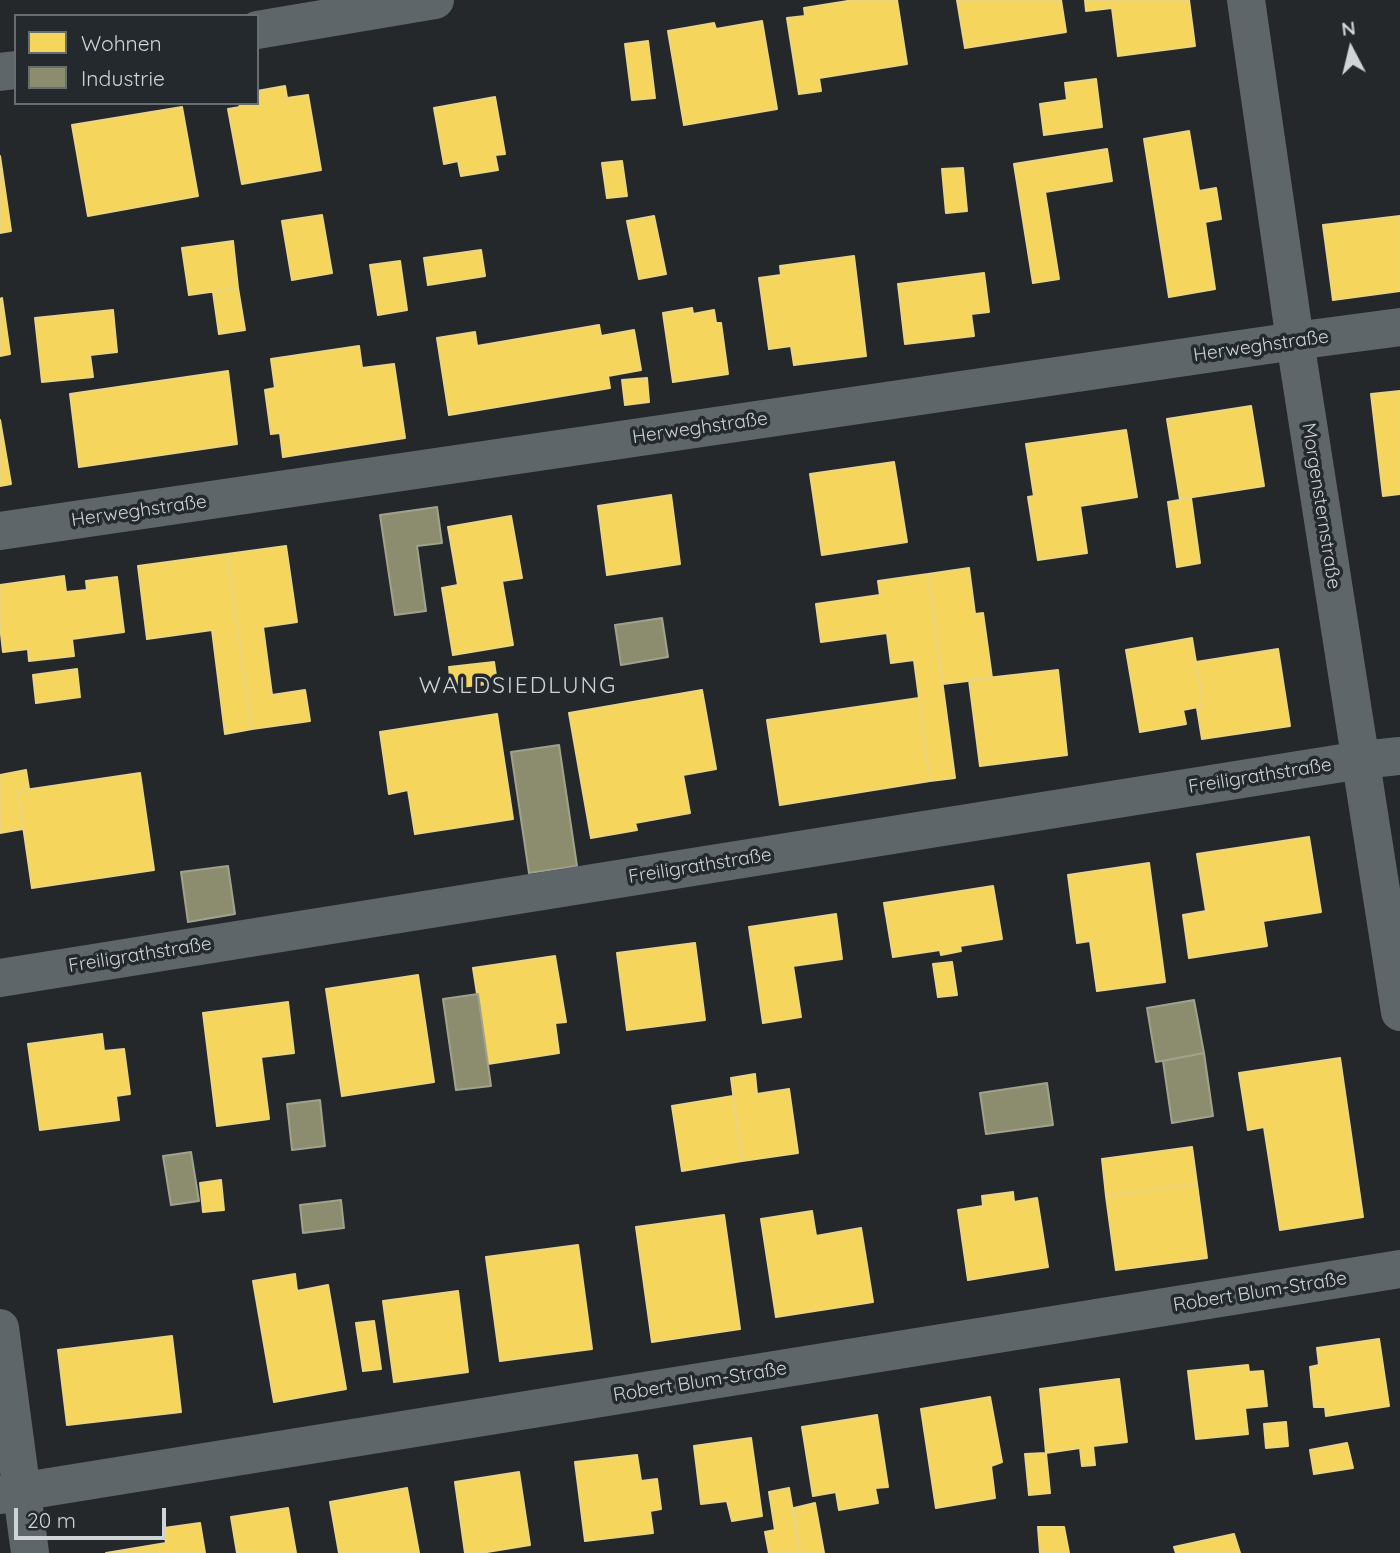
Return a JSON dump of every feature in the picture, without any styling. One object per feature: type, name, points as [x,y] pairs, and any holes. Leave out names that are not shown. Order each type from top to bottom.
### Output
[{"type":"street","points":[[259,30],[435,0]]},
{"type":"street","name":"Morgensternstraße","points":[[1246,0],[1295,341],[1400,1012]]},
{"type":"street","name":"Herweghstraße","points":[[0,531],[1400,327]]},
{"type":"street","name":"Freiligrathstraße","points":[[0,978],[1361,760],[1400,756]]},
{"type":"street","name":"Robert Blum-Straße","points":[[11,1493],[1400,1269]]},
{"type":"street","points":[[0,1328],[11,1493],[30,1553]]},
{"type":"building: Wohnen","points":[[854,0],[897,0],[907,64],[819,78],[821,91],[799,94],[787,18],[805,16],[804,8]]},
{"type":"building: Wohnen","points":[[957,0],[1061,0],[1066,32],[965,48]]},
{"type":"building: Wohnen","points":[[1085,0],[1189,0],[1195,46],[1118,56],[1112,8],[1086,11]]},
{"type":"building: Wohnen","points":[[762,21],[777,109],[684,125],[668,31],[714,23],[716,29]]},
{"type":"building: Wohnen","points":[[648,41],[655,98],[632,100],[625,44]]},
{"type":"building: Wohnen","points":[[1096,79],[1102,127],[1044,135],[1040,104],[1067,100],[1065,83]]},
{"type":"building: Wohnen","points":[[285,86],[287,98],[308,95],[321,170],[242,184],[228,109],[240,105],[259,105],[259,91]]},
{"type":"building: Wohnen","points":[[495,97],[505,154],[495,155],[498,170],[461,176],[458,161],[444,164],[434,108]]},
{"type":"building: Wohnen","points":[[182,107],[198,196],[88,216],[72,125]]},
{"type":"building: Wohnen","points":[[1189,131],[1199,191],[1216,188],[1221,219],[1205,222],[1215,289],[1169,297],[1144,139]]},
{"type":"building: Wohnen","points":[[1107,149],[1112,181],[1045,192],[1059,279],[1033,283],[1014,164]]},
{"type":"building: Wohnen","points":[[0,156],[11,231],[0,233]]},
{"type":"building: Wohnen","points":[[622,161],[627,196],[607,198],[602,163]]},
{"type":"building: Wohnen","points":[[963,168],[967,211],[946,213],[942,169]]},
{"type":"building: Wohnen","points":[[322,215],[332,273],[292,280],[282,221]]},
{"type":"building: Wohnen","points":[[654,216],[666,274],[639,279],[627,221]]},
{"type":"building: Wohnen","points":[[1400,216],[1400,291],[1333,300],[1323,225]]},
{"type":"building: Wohnen","points":[[233,241],[238,288],[189,295],[182,248]]},
{"type":"building: Wohnen","points":[[481,250],[485,276],[428,285],[424,258]]},
{"type":"building: Wohnen","points":[[854,256],[866,356],[794,365],[791,346],[769,349],[759,278],[781,275],[780,266]]},
{"type":"building: Wohnen","points":[[400,261],[407,310],[378,315],[370,265]]},
{"type":"building: Wohnen","points":[[984,273],[989,312],[971,314],[974,336],[905,344],[898,284]]},
{"type":"building: Wohnen","points":[[238,288],[245,330],[219,334],[213,292]]},
{"type":"building: Wohnen","points":[[2,298],[10,354],[0,356],[0,299]]},
{"type":"building: Wohnen","points":[[692,308],[693,314],[714,310],[716,323],[721,323],[728,374],[673,382],[663,313]]},
{"type":"building: Wohnen","points":[[113,310],[117,352],[90,355],[93,377],[42,382],[35,318]]},
{"type":"building: Wohnen","points":[[599,325],[601,336],[634,330],[641,370],[608,376],[610,388],[449,415],[437,338],[475,332],[477,346]]},
{"type":"building: Wohnen","points":[[359,346],[362,368],[394,364],[405,438],[283,457],[280,433],[271,434],[265,390],[275,388],[271,359]]},
{"type":"building: Wohnen","points":[[228,371],[237,444],[79,467],[70,394]]},
{"type":"building: Wohnen","points":[[647,378],[649,402],[625,405],[622,380]]},
{"type":"building: Wohnen","points":[[1400,391],[1400,494],[1383,496],[1371,394]]},
{"type":"building: Wohnen","points":[[1251,406],[1264,486],[1180,499],[1167,419]]},
{"type":"building: Wohnen","points":[[0,420],[11,484],[0,486]]},
{"type":"building: Wohnen","points":[[1126,430],[1137,497],[1080,506],[1087,553],[1038,560],[1028,497],[1034,496],[1026,444]]},
{"type":"building: Wohnen","points":[[894,462],[907,542],[822,555],[810,474]]},
{"type":"building: Wohnen","points":[[671,495],[680,564],[607,575],[598,506]]},
{"type":"building: Wohnen","points":[[1191,498],[1200,563],[1177,567],[1168,502]]},
{"type":"building: Wohnen","points":[[511,516],[522,578],[502,581],[513,645],[453,655],[442,588],[458,585],[448,527]]},
{"type":"building: Wohnen","points":[[286,546],[297,622],[263,627],[272,695],[305,690],[310,721],[252,729],[227,554]]},
{"type":"building: Wohnen","points":[[227,554],[252,729],[225,734],[212,630],[147,639],[138,566]]},
{"type":"building: Wohnen","points":[[969,568],[975,614],[983,613],[992,678],[943,684],[928,574]]},
{"type":"building: Wohnen","points":[[928,574],[955,778],[930,781],[914,660],[891,663],[887,633],[821,642],[816,604],[880,595],[878,581]]},
{"type":"building: Wohnen","points":[[64,576],[66,592],[87,590],[86,581],[117,577],[124,632],[72,639],[74,656],[29,661],[28,649],[3,652],[0,585]]},
{"type":"building: Wohnen","points":[[1192,638],[1203,706],[1183,710],[1186,724],[1140,732],[1126,650]]},
{"type":"building: Wohnen","points":[[1278,649],[1290,726],[1202,739],[1197,708],[1203,706],[1196,662]]},
{"type":"building: Wohnen","points":[[494,662],[497,683],[451,688],[449,667]]},
{"type":"building: Wohnen","points":[[77,669],[80,697],[36,703],[33,675]]},
{"type":"building: Wohnen","points":[[1058,670],[1067,755],[980,766],[969,680]]},
{"type":"building: Wohnen","points":[[702,690],[716,769],[683,775],[690,813],[635,823],[637,830],[591,838],[569,713]]},
{"type":"building: Wohnen","points":[[919,698],[930,781],[780,805],[767,720]]},
{"type":"building: Wohnen","points":[[497,714],[513,819],[415,834],[408,790],[389,794],[380,732]]},
{"type":"building: Wohnen","points":[[26,770],[29,789],[18,791],[23,829],[0,833],[0,775]]},
{"type":"building: Wohnen","points":[[140,773],[154,870],[32,888],[18,791]]},
{"type":"building: Wohnen","points":[[1309,837],[1321,912],[1263,921],[1267,946],[1189,958],[1183,915],[1206,911],[1197,854]]},
{"type":"building: Wohnen","points":[[1149,863],[1165,982],[1097,991],[1090,941],[1077,943],[1068,875]]},
{"type":"building: Wohnen","points":[[993,886],[1002,939],[960,946],[961,951],[941,955],[940,950],[893,957],[884,903]]},
{"type":"building: Wohnen","points":[[836,914],[842,959],[793,966],[801,1017],[763,1023],[749,927]]},
{"type":"building: Wohnen","points":[[695,943],[705,1020],[627,1030],[617,953]]},
{"type":"building: Wohnen","points":[[555,956],[566,1022],[555,1023],[559,1053],[488,1064],[473,968]]},
{"type":"building: Wohnen","points":[[952,962],[957,995],[938,997],[933,964]]},
{"type":"building: Wohnen","points":[[418,975],[434,1082],[342,1096],[326,989]]},
{"type":"building: Wohnen","points":[[288,1002],[294,1053],[261,1057],[269,1119],[217,1126],[203,1013]]},
{"type":"building: Wohnen","points":[[102,1034],[104,1051],[124,1049],[130,1094],[116,1096],[119,1120],[40,1130],[28,1044]]},
{"type":"building: Wohnen","points":[[1340,1058],[1363,1217],[1280,1230],[1264,1127],[1248,1130],[1239,1073]]},
{"type":"building: Wohnen","points":[[755,1074],[757,1094],[789,1089],[798,1153],[742,1161],[731,1078]]},
{"type":"building: Wohnen","points":[[733,1096],[742,1161],[682,1171],[672,1106]]},
{"type":"building: Wohnen","points":[[1192,1147],[1197,1184],[1106,1196],[1102,1159]]},
{"type":"building: Wohnen","points":[[221,1180],[224,1210],[203,1212],[200,1183]]},
{"type":"building: Wohnen","points":[[1197,1184],[1207,1258],[1116,1270],[1106,1196]]},
{"type":"building: Wohnen","points":[[1013,1192],[1014,1202],[1037,1198],[1048,1267],[968,1280],[958,1210],[983,1206],[982,1196]]},
{"type":"building: Wohnen","points":[[812,1211],[816,1236],[861,1228],[873,1302],[776,1317],[761,1219]]},
{"type":"building: Wohnen","points":[[724,1215],[740,1329],[652,1342],[636,1227]]},
{"type":"building: Wohnen","points":[[578,1245],[592,1349],[500,1361],[486,1257]]},
{"type":"building: Wohnen","points":[[295,1274],[297,1291],[328,1285],[346,1389],[274,1402],[253,1281]]},
{"type":"building: Wohnen","points":[[458,1291],[468,1372],[394,1382],[383,1301]]},
{"type":"building: Wohnen","points":[[374,1321],[381,1369],[363,1371],[356,1323]]},
{"type":"building: Wohnen","points":[[172,1336],[181,1412],[67,1425],[58,1350]]},
{"type":"building: Wohnen","points":[[1379,1339],[1389,1406],[1326,1416],[1325,1407],[1314,1407],[1310,1367],[1319,1365],[1317,1348]]},
{"type":"building: Wohnen","points":[[1248,1365],[1249,1372],[1263,1371],[1267,1406],[1245,1408],[1248,1434],[1196,1439],[1188,1371]]},
{"type":"building: Wohnen","points":[[1119,1379],[1127,1442],[1093,1446],[1095,1465],[1082,1466],[1080,1448],[1046,1453],[1040,1389]]},
{"type":"building: Wohnen","points":[[990,1397],[1002,1462],[991,1466],[995,1498],[936,1508],[921,1409]]},
{"type":"building: Wohnen","points":[[877,1415],[888,1487],[875,1488],[878,1503],[839,1510],[836,1492],[813,1496],[802,1427]]},
{"type":"building: Wohnen","points":[[1286,1422],[1288,1446],[1266,1448],[1264,1424]]},
{"type":"building: Wohnen","points":[[751,1438],[762,1516],[732,1521],[727,1501],[701,1504],[694,1446]]},
{"type":"building: Wohnen","points":[[1347,1443],[1353,1468],[1314,1474],[1310,1450]]},
{"type":"building: Wohnen","points":[[1046,1453],[1050,1493],[1029,1495],[1025,1454]]},
{"type":"building: Wohnen","points":[[637,1455],[641,1481],[657,1479],[661,1509],[650,1511],[653,1533],[585,1541],[575,1462]]},
{"type":"building: Wohnen","points":[[519,1472],[530,1545],[465,1553],[455,1482]]},
{"type":"building: Wohnen","points":[[407,1488],[419,1553],[339,1553],[330,1502]]},
{"type":"building: Wohnen","points":[[789,1488],[800,1553],[769,1553],[765,1532],[775,1530],[769,1492]]},
{"type":"building: Wohnen","points":[[815,1503],[824,1553],[800,1553],[794,1508]]},
{"type":"building: Wohnen","points":[[288,1508],[296,1553],[237,1553],[231,1517]]},
{"type":"building: Wohnen","points":[[200,1523],[205,1553],[106,1553],[166,1543],[164,1528]]},
{"type":"building: Wohnen","points":[[1038,1527],[1064,1527],[1069,1553],[1040,1553]]},
{"type":"building: Wohnen","points":[[1234,1534],[1240,1553],[1176,1553],[1174,1547]]},
{"type":"building: Industrie","points":[[437,507],[442,543],[417,546],[426,611],[395,615],[380,515]]},
{"type":"building: Industrie","points":[[662,618],[668,657],[621,665],[615,625]]},
{"type":"building: Industrie","points":[[559,745],[577,866],[529,873],[511,752]]},
{"type":"building: Industrie","points":[[228,866],[235,914],[188,922],[181,872]]},
{"type":"building: Industrie","points":[[478,994],[491,1086],[456,1090],[443,999]]},
{"type":"building: Industrie","points":[[1194,1000],[1204,1053],[1156,1062],[1147,1008]]},
{"type":"building: Industrie","points":[[1204,1053],[1213,1116],[1172,1123],[1163,1061]]},
{"type":"building: Industrie","points":[[1047,1083],[1053,1125],[986,1134],[980,1093]]},
{"type":"building: Industrie","points":[[320,1100],[325,1146],[292,1150],[287,1104]]},
{"type":"building: Industrie","points":[[191,1152],[199,1201],[171,1205],[163,1156]]},
{"type":"building: Industrie","points":[[341,1200],[344,1228],[303,1233],[300,1205]]},
{"type":"district","name":"WALDSIEDLUNG","points":[[518,686]]}]
